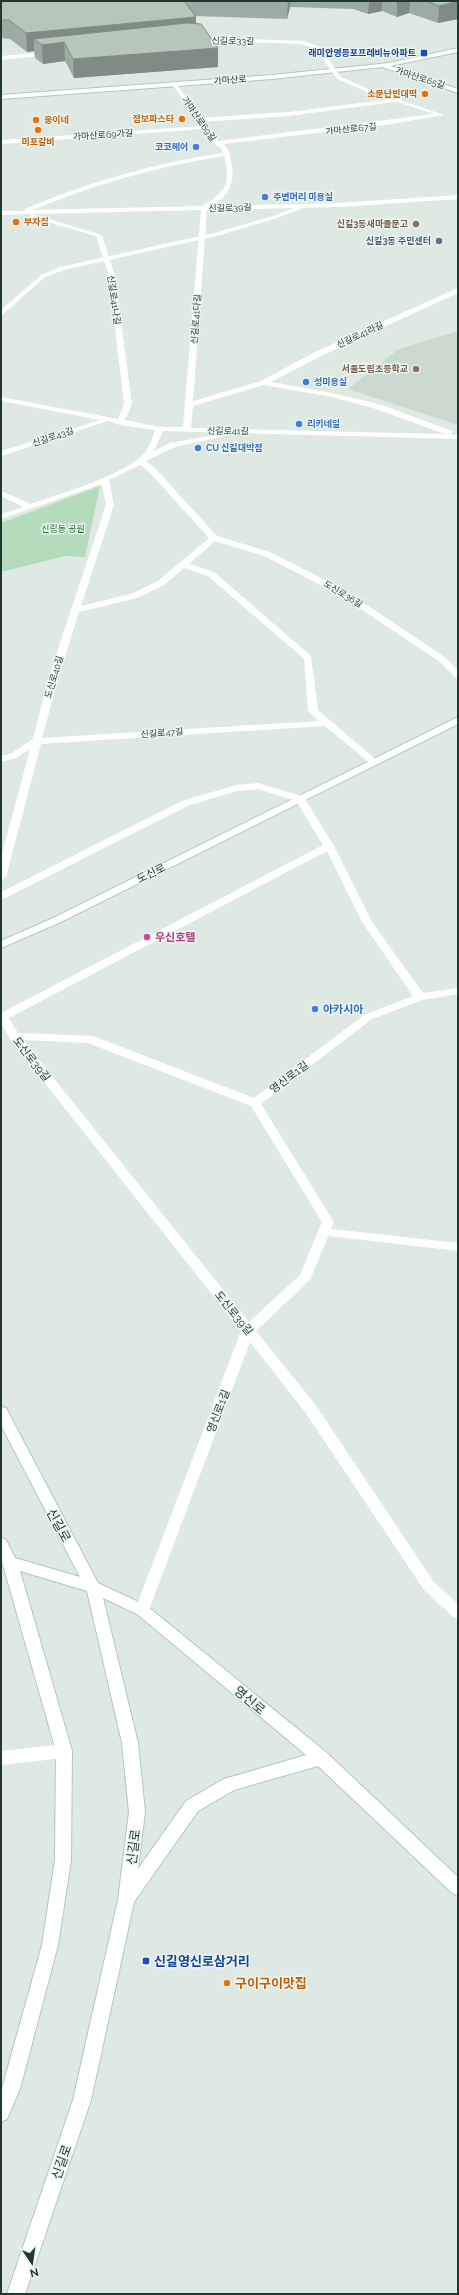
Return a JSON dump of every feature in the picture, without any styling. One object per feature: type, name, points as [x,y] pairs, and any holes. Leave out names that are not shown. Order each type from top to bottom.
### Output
[{"type":"street","name":"신길로33길","points":[[191,38],[302,42],[318,48],[333,71]]},
{"type":"street","name":"가마산로","points":[[1,97],[382,66],[458,50]]},
{"type":"street","points":[[1,58],[54,52]]},
{"type":"street","name":"가마산로65길","points":[[382,66],[458,91]]},
{"type":"street","name":"가마산로67길","points":[[216,143],[270,135],[387,125],[441,115],[400,100],[369,91],[339,78],[333,71]]},
{"type":"street","name":"가마산로69길","points":[[175,84],[216,143],[224,146],[232,172],[229,188],[221,199],[204,208]]},
{"type":"street","name":"가마산로67길","points":[[200,120],[289,114],[400,100]]},
{"type":"street","name":"가마산로69가길","points":[[1,142],[205,127]]},
{"type":"street","points":[[21,213],[94,185],[189,159],[226,154]]},
{"type":"street","name":"신길로39길","points":[[1,213],[304,206],[458,197]]},
{"type":"street","points":[[1,314],[43,276],[62,268],[106,257],[202,238],[274,218],[304,206]]},
{"type":"street","name":"신길로41다길","points":[[187,430],[204,208]]},
{"type":"street","name":"신길로41나길","points":[[21,213],[99,235],[112,276],[128,404],[120,423]]},
{"type":"street","name":"신길로41라길","points":[[189,406],[264,383],[316,355],[458,290]]},
{"type":"street","name":"신길로41라길","points":[[264,383],[332,395],[379,407],[458,437]]},
{"type":"street","name":"신길로41길","points":[[1,399],[160,430],[458,437]]},
{"type":"street","name":"신길로43길","points":[[1,454],[105,420]]},
{"type":"street","points":[[1,517],[63,497],[132,467],[150,451],[160,430]]},
{"type":"street","points":[[140,461],[173,445],[246,432]]},
{"type":"street","name":"도신로36길","points":[[140,461],[152,470],[170,493],[214,538],[267,554],[343,593],[443,660],[458,674]]},
{"type":"street","name":"도신로40길","points":[[1,877],[36,741],[74,610],[110,505],[105,479]]},
{"type":"street","points":[[1,493],[30,507]]},
{"type":"street","points":[[74,610],[134,596],[161,583],[214,538]]},
{"type":"street","points":[[182,564],[211,574],[308,658],[313,711],[374,762]]},
{"type":"street","name":"도신로","points":[[1,945],[57,920],[458,720]]},
{"type":"street","name":"신길로47길","points":[[36,741],[327,723]]},
{"type":"street","points":[[1,759],[14,756],[36,741]]},
{"type":"street","points":[[1,881],[4,894],[138,825],[200,798],[236,788],[258,786],[300,799],[329,846],[367,922],[420,996]]},
{"type":"street","points":[[2,1017],[329,846]]},
{"type":"street","name":"영신로1길","points":[[142,1610],[248,1331],[305,1277],[328,1222],[255,1103],[368,1017],[420,996],[458,991]]},
{"type":"street","name":"도신로39길","points":[[2,1017],[14,1036],[310,1408],[429,1586],[458,1613]]},
{"type":"street","points":[[14,1036],[89,1039],[255,1103]]},
{"type":"street","points":[[324,1232],[458,1247]]},
{"type":"street","name":"신길로","points":[[1,1412],[49,1506],[93,1587],[130,1743],[137,1812],[126,1900],[82,2100],[16,2294]]},
{"type":"street","points":[[1,1544],[10,1562],[64,1751],[63,1860],[50,1944],[11,2089],[1,2113]]},
{"type":"street","name":"영신로","points":[[10,1562],[93,1587],[142,1610],[320,1758],[458,1888]]},
{"type":"street","points":[[1,1758],[64,1751]]},
{"type":"street","points":[[126,1900],[192,1806],[230,1784],[320,1758]]},
{"type":"shaded area","name":"서울도림초등학교","points":[[458,331],[458,425],[348,389],[399,349]]},
{"type":"green space","name":"신림동 공원","points":[[100,486],[85,557],[65,556],[1,572],[1,523]]},
{"type":"building","points":[[1,1],[184,1],[196,17],[26,33],[9,20],[1,20]]},
{"type":"building","points":[[426,1],[458,1],[439,6]]},
{"type":"building","points":[[187,23],[201,24],[218,48],[73,59],[64,42],[42,45],[34,39]]},
{"type":"place","name":"래미안영등포프레비뉴아파트","points":[[424,53]]},
{"type":"place","name":"소문난빈대떡","points":[[425,94]]},
{"type":"place","name":"점보파스타","points":[[182,119]]},
{"type":"place","name":"웅이네","points":[[36,120]]},
{"type":"place","name":"미포갈비","points":[[38,130]]},
{"type":"place","name":"코코헤어","points":[[196,147]]},
{"type":"place","name":"주변머리 미용실","points":[[265,197]]},
{"type":"place","name":"부자집","points":[[16,222]]},
{"type":"place","name":"신길3동새마을문고","points":[[416,224]]},
{"type":"place","name":"신길3동 주민센터","points":[[439,241]]},
{"type":"place","name":"서울도림초등학교","points":[[416,369]]},
{"type":"place","name":"성미용실","points":[[306,382]]},
{"type":"place","name":"리키네일","points":[[299,424]]},
{"type":"place","name":"CU 신길대박점","points":[[198,448]]},
{"type":"place","name":"우신호텔","points":[[147,937]]},
{"type":"place","name":"아카시아","points":[[315,1009]]},
{"type":"place","name":"신길영신로삼거리","points":[[146,1961]]},
{"type":"place","name":"구이구이맛집","points":[[227,1983]]}]
